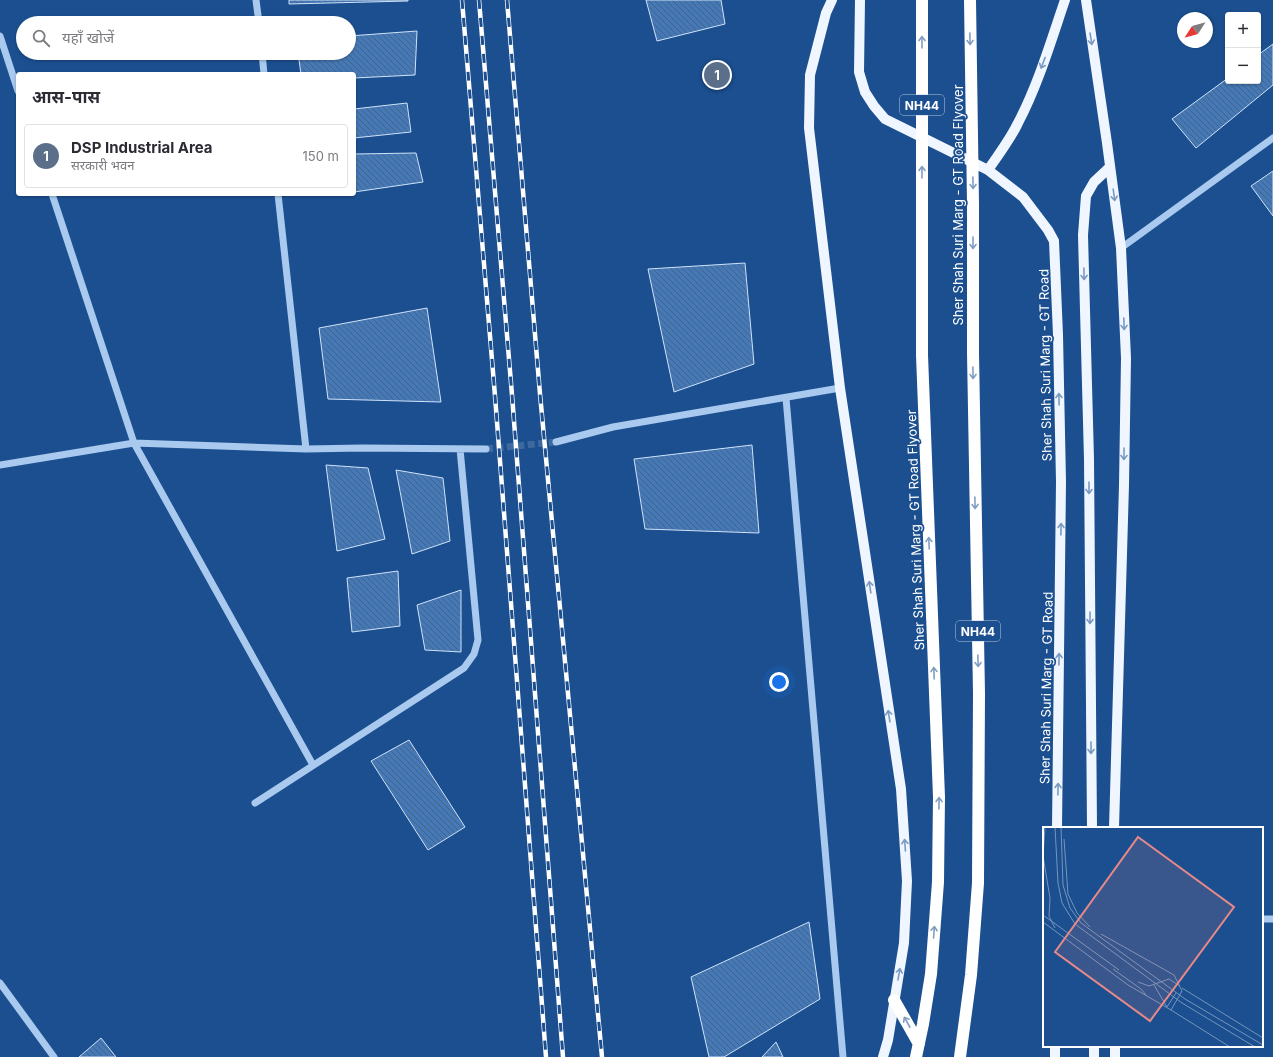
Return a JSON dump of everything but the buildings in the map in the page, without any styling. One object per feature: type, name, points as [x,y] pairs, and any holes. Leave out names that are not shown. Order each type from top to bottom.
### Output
[{"type":"highway","name":"Sher Shah Suri Marg - GT Road Flyover","points":[[916,1057],[931,974],[938,882],[939,797],[922,355],[922,0]]},
{"type":"highway","name":"Sher Shah Suri Marg - GT Road Flyover","points":[[960,1057],[972,975],[978,883],[979,693],[972,353],[973,204],[970,0]]},
{"type":"highway","points":[[894,1000],[919,1044]]},
{"type":"main road","points":[[832,0],[826,12],[810,75],[809,128],[840,388],[901,789],[907,881],[904,943],[888,1040],[883,1057]]},
{"type":"main road","name":"Sher Shah Suri Marg - GT Road","points":[[860,0],[859,72],[865,92],[874,106],[885,119],[988,170],[1023,197],[1054,240],[1058,335],[1061,482],[1057,827]]},
{"type":"main road","points":[[988,170],[1018,125],[1048,50],[1065,0]]},
{"type":"main road","points":[[1086,0],[1121,248],[1126,358],[1124,485],[1114,827]]},
{"type":"main road","points":[[1092,827],[1089,460],[1083,235],[1086,196],[1094,182],[1110,167]]},
{"type":"main road","points":[[1114,1047],[1115,1057]]},
{"type":"street","points":[[256,0],[258,16]]},
{"type":"street","points":[[0,36],[16,85]]},
{"type":"street","points":[[263,60],[264,72]]},
{"type":"street","points":[[1121,248],[1273,138]]},
{"type":"street","points":[[53,196],[134,443],[314,766]]},
{"type":"street","points":[[278,196],[306,449]]},
{"type":"street","points":[[556,442],[613,428],[840,388]]},
{"type":"street","points":[[786,398],[843,1057]]},
{"type":"street","points":[[0,465],[134,443],[306,449],[486,449]]},
{"type":"street","points":[[255,803],[464,668],[474,654],[478,640],[460,449]]},
{"type":"street","points":[[1263,920],[1273,919]]},
{"type":"street","points":[[0,983],[54,1057]]},
{"type":"tunnel","points":[[486,449],[556,442]]},
{"type":"railway","points":[[462,0],[495,396],[546,1057]]},
{"type":"railway","points":[[479,0],[512,395],[563,1057]]},
{"type":"railway","points":[[507,0],[540,394],[602,1057]]},
{"type":"place","name":"DSP Industrial Area","points":[[717,75]]}]
